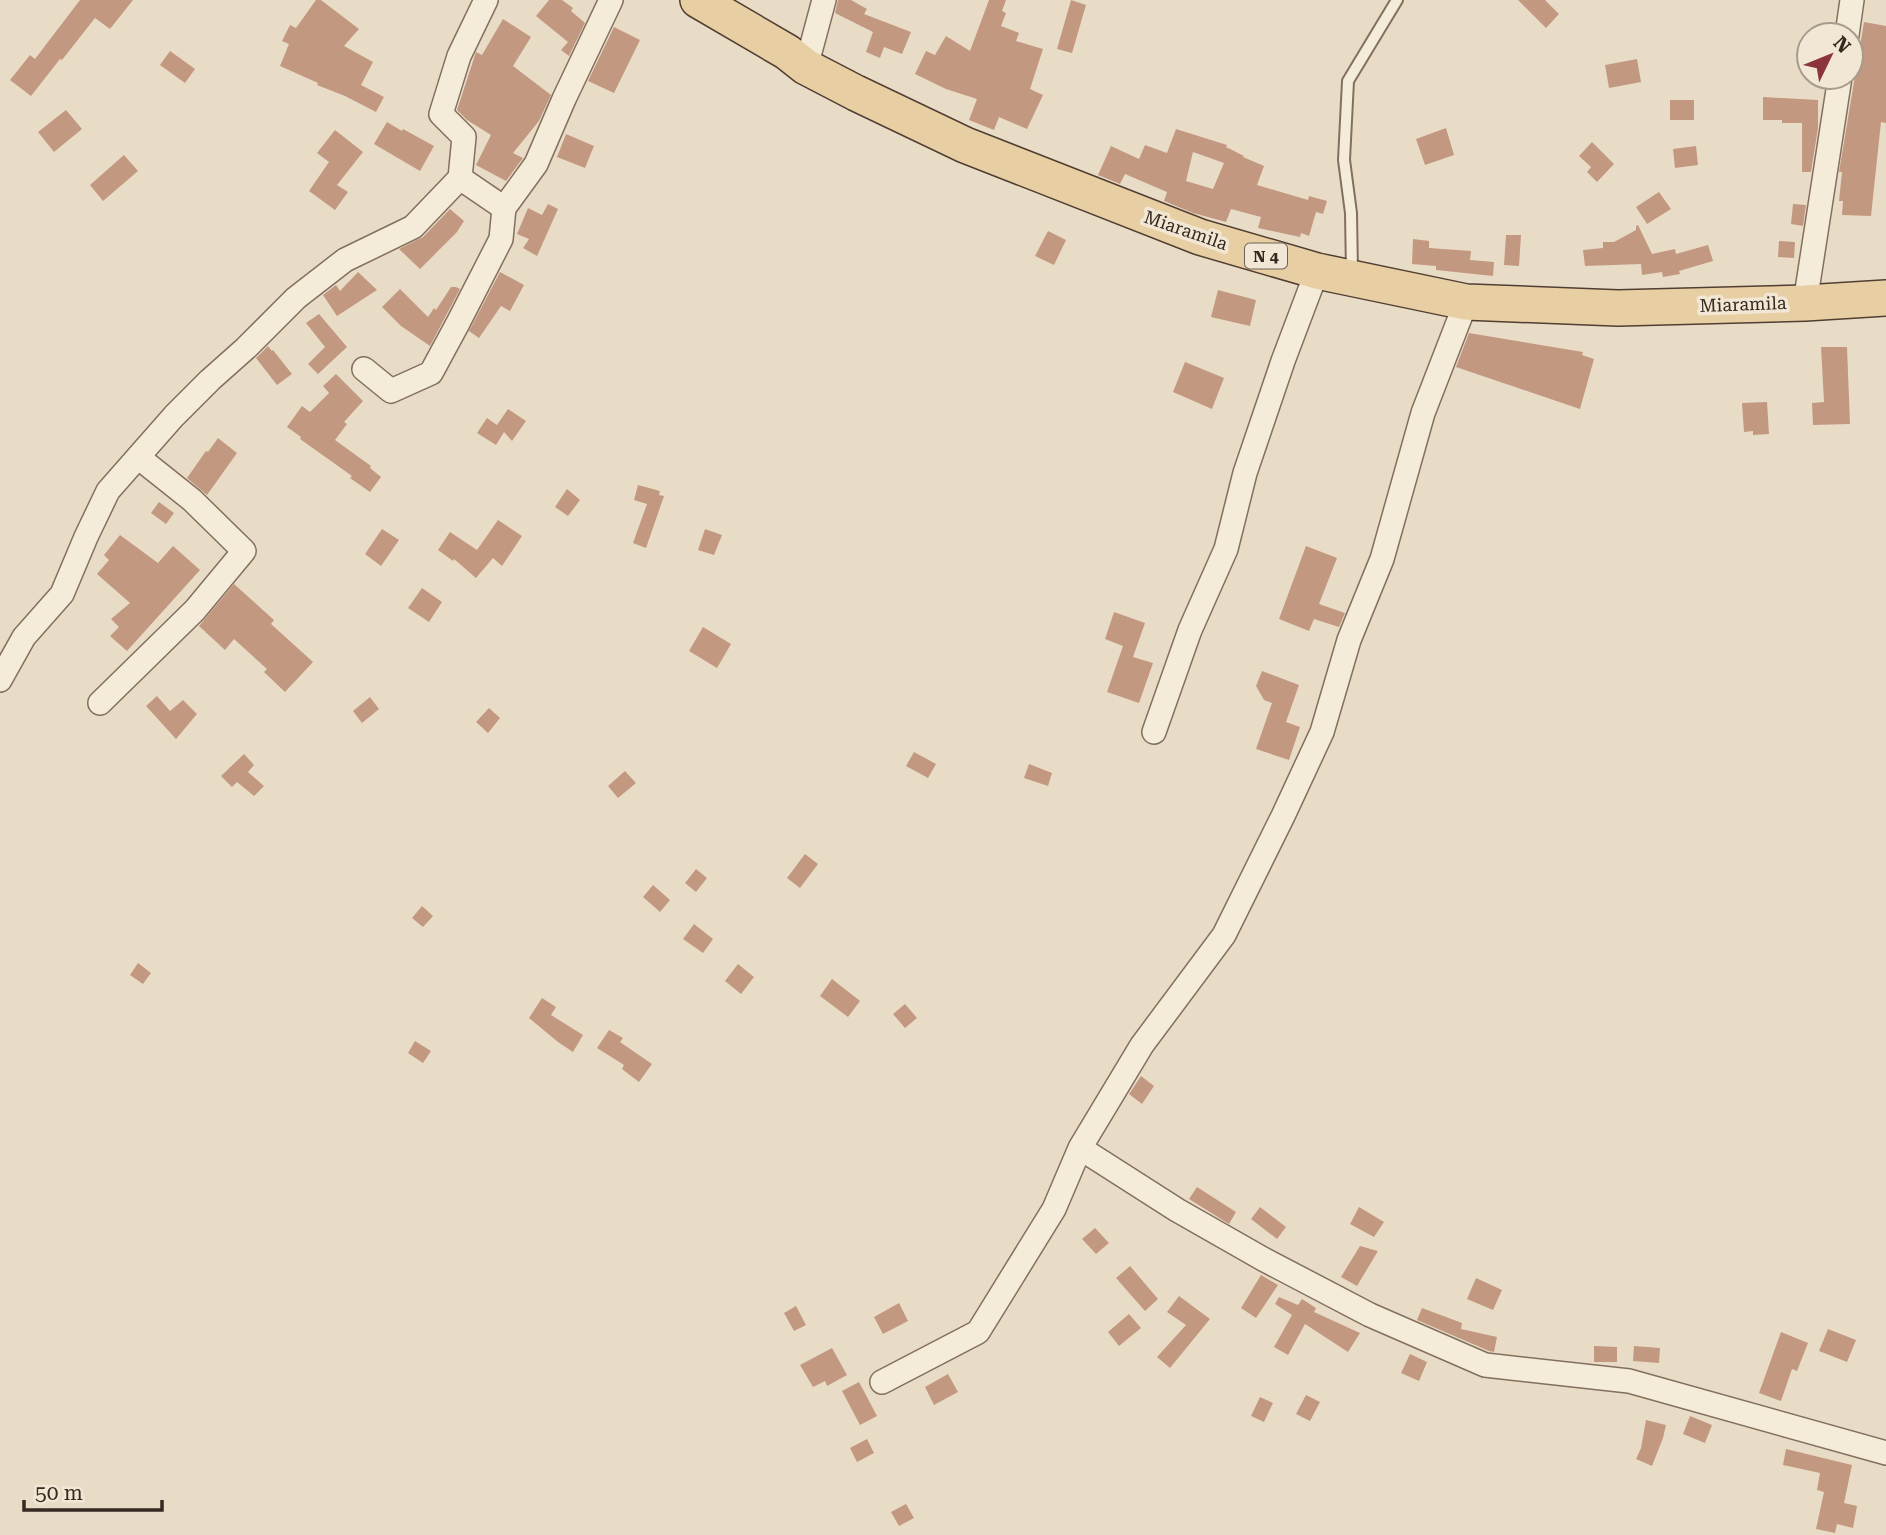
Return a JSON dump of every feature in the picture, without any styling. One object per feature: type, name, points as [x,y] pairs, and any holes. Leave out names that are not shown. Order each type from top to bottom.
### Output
[{"type":"main road","name":"Miaramila","points":[[698,0],[806,66],[965,145],[1199,237],[1317,271],[1466,302],[1618,308],[1886,298]]},
{"type":"street","points":[[0,680],[24,637],[62,594],[108,491],[174,416],[296,298],[345,260],[413,227],[460,178],[464,137],[441,114],[459,56],[486,0]]},
{"type":"street","points":[[363,369],[391,391],[431,373],[501,239],[504,208],[536,164],[611,0]]},
{"type":"street","points":[[806,66],[824,0]]},
{"type":"street","points":[[1849,21],[1852,0]]},
{"type":"street","points":[[1805,303],[1838,91]]},
{"type":"street","points":[[460,178],[504,208]]},
{"type":"street","points":[[1154,732],[1190,630],[1226,549],[1245,473],[1283,360],[1317,271]]},
{"type":"street","points":[[882,1382],[978,1332],[1054,1209],[1080,1148],[1142,1045],[1224,935],[1322,732],[1349,640],[1382,559],[1423,412],[1466,302]]},
{"type":"street","points":[[100,703],[195,610],[244,551],[192,500],[138,457]]},
{"type":"street","points":[[1080,1148],[1177,1210],[1263,1259],[1370,1315],[1485,1365],[1629,1381],[1886,1452]]},
{"type":"lane","points":[[1352,279],[1351,213],[1344,160],[1348,81],[1397,0]]},
{"type":"building","points":[[80,0],[133,0],[110,29],[95,18],[31,96],[10,80],[30,55],[35,59]]},
{"type":"building","points":[[316,0],[321,0],[359,29],[344,46],[373,62],[361,85],[384,97],[376,112],[280,66],[289,44],[282,41],[290,25],[296,28]]},
{"type":"building","points":[[549,0],[562,0],[573,8],[571,11],[585,23],[569,56],[561,50],[568,42],[536,16]]},
{"type":"building","points":[[838,0],[851,0],[867,9],[864,14],[911,32],[902,54],[884,47],[880,58],[866,52],[873,32],[835,13]]},
{"type":"building","points":[[989,0],[1006,0],[1002,11],[1006,13],[1001,26],[1019,33],[1016,41],[1043,49],[1030,89],[1043,95],[1027,129],[999,117],[994,130],[969,120],[977,99],[946,89],[915,74],[926,51],[935,55],[946,36],[970,51]]},
{"type":"building","points":[[1071,0],[1086,5],[1072,53],[1057,49]]},
{"type":"building","points":[[1518,0],[1545,0],[1559,14],[1546,28]]},
{"type":"building","points":[[503,19],[531,37],[513,66],[551,95],[539,121],[513,153],[523,158],[506,181],[476,165],[491,135],[467,120],[457,110],[476,52],[482,55]]},
{"type":"building","points":[[1865,22],[1886,26],[1886,123],[1881,122],[1871,216],[1842,215],[1843,201],[1839,201],[1842,172],[1839,172],[1852,91],[1865,91]]},
{"type":"building","points":[[614,27],[640,40],[614,93],[588,81]]},
{"type":"building","points":[[170,51],[195,69],[185,83],[160,65]]},
{"type":"building","points":[[1637,59],[1641,82],[1609,88],[1605,65]]},
{"type":"building","points":[[1763,97],[1818,100],[1818,128],[1811,172],[1802,172],[1802,123],[1763,120]]},
{"type":"building","points":[[1670,100],[1694,100],[1694,120],[1670,120]]},
{"type":"building","points":[[66,110],[82,129],[54,152],[38,132]]},
{"type":"building","points":[[387,122],[434,146],[420,171],[374,144]]},
{"type":"building","points":[[1446,128],[1454,155],[1425,165],[1416,139]]},
{"type":"building","points":[[1176,129],[1227,145],[1226,147],[1243,157],[1264,166],[1257,185],[1308,200],[1309,196],[1327,201],[1323,214],[1316,212],[1309,236],[1301,233],[1300,237],[1258,228],[1261,217],[1231,209],[1226,222],[1193,213],[1164,201],[1167,192],[1125,174],[1120,184],[1098,175],[1111,146],[1139,159],[1145,145],[1167,153]],"holes":[[[1193,152],[1224,163],[1213,189],[1186,181]]]},
{"type":"building","points":[[335,130],[363,152],[337,185],[348,192],[335,210],[309,191],[329,162],[317,153]]},
{"type":"building","points":[[566,134],[594,146],[585,168],[557,157]]},
{"type":"building","points":[[1592,142],[1614,164],[1597,182],[1587,172],[1591,167],[1579,156]]},
{"type":"building","points":[[1696,146],[1698,165],[1675,168],[1673,149]]},
{"type":"building","points":[[124,155],[138,171],[103,201],[90,185]]},
{"type":"building","points":[[1659,192],[1671,209],[1647,224],[1636,207]]},
{"type":"building","points":[[548,204],[558,209],[537,256],[523,248],[529,239],[517,234],[528,208],[542,215]]},
{"type":"building","points":[[1793,204],[1806,205],[1803,226],[1791,224]]},
{"type":"building","points":[[450,209],[464,221],[457,232],[420,269],[399,249],[423,237]]},
{"type":"building","points":[[1638,225],[1652,254],[1675,249],[1676,254],[1708,245],[1713,261],[1679,271],[1680,274],[1663,277],[1662,272],[1642,275],[1641,264],[1585,266],[1583,250],[1603,248],[1603,242],[1614,242],[1636,230]]},
{"type":"building","points":[[1048,231],[1066,240],[1054,265],[1035,256]]},
{"type":"building","points":[[1506,235],[1521,235],[1519,266],[1504,265]]},
{"type":"building","points":[[1413,239],[1429,241],[1429,248],[1471,251],[1470,260],[1494,262],[1493,276],[1436,270],[1436,266],[1412,264]]},
{"type":"building","points":[[1779,241],[1795,242],[1794,258],[1778,257]]},
{"type":"building","points":[[358,272],[377,290],[337,316],[323,295],[336,285],[340,291]]},
{"type":"building","points":[[500,272],[524,285],[510,311],[501,306],[479,338],[469,331]]},
{"type":"building","points":[[451,287],[460,289],[430,346],[401,326],[382,307],[400,289],[428,317]]},
{"type":"building","points":[[1218,290],[1256,300],[1250,326],[1211,317]]},
{"type":"building","points":[[319,314],[347,347],[318,374],[308,364],[325,347],[306,323]]},
{"type":"building","points":[[1469,333],[1583,352],[1582,355],[1594,359],[1580,409],[1456,367]]},
{"type":"building","points":[[268,346],[292,374],[277,385],[256,358]]},
{"type":"building","points":[[1821,347],[1847,347],[1850,424],[1813,425],[1812,403],[1824,402]]},
{"type":"building","points":[[1185,362],[1224,378],[1212,409],[1173,392]]},
{"type":"building","points":[[336,374],[363,401],[344,422],[347,424],[335,440],[371,466],[381,477],[370,492],[287,427],[302,406],[310,412],[329,393],[323,386]]},
{"type":"building","points":[[1767,402],[1769,434],[1753,435],[1753,431],[1744,432],[1742,403]]},
{"type":"building","points":[[508,409],[526,421],[512,441],[504,432],[496,445],[477,433],[487,418],[497,425]]},
{"type":"building","points":[[218,438],[237,453],[207,495],[187,478]]},
{"type":"building","points":[[638,485],[660,491],[659,495],[664,496],[646,548],[633,543],[647,504],[634,500]]},
{"type":"building","points":[[567,489],[580,500],[568,516],[555,507]]},
{"type":"building","points":[[159,502],[174,513],[166,524],[151,513]]},
{"type":"building","points":[[498,520],[522,536],[502,566],[493,558],[476,578],[454,559],[453,561],[438,550],[450,532],[477,550]]},
{"type":"building","points":[[382,529],[399,540],[381,566],[365,554]]},
{"type":"building","points":[[705,529],[722,535],[714,555],[698,550]]},
{"type":"building","points":[[120,535],[158,563],[173,546],[200,570],[127,651],[110,636],[119,627],[111,619],[130,603],[97,574],[109,560],[104,555]]},
{"type":"building","points":[[1306,546],[1337,558],[1319,604],[1345,613],[1339,627],[1314,619],[1309,631],[1279,619]]},
{"type":"building","points":[[234,584],[274,620],[271,624],[313,662],[285,692],[264,672],[267,669],[234,639],[225,650],[199,626]]},
{"type":"building","points":[[422,588],[442,602],[429,622],[408,608]]},
{"type":"building","points":[[1114,612],[1145,623],[1133,657],[1153,663],[1139,703],[1107,692],[1123,646],[1105,639]]},
{"type":"building","points":[[703,627],[731,644],[717,668],[689,651]]},
{"type":"building","points":[[1262,671],[1299,685],[1286,722],[1300,727],[1289,760],[1256,749],[1272,703],[1264,700],[1256,686]]},
{"type":"building","points":[[157,696],[170,711],[183,700],[197,714],[176,739],[146,706]]},
{"type":"building","points":[[370,697],[379,709],[362,723],[353,711]]},
{"type":"building","points":[[489,708],[500,718],[488,733],[476,722]]},
{"type":"building","points":[[914,752],[936,764],[928,778],[906,766]]},
{"type":"building","points":[[244,754],[254,765],[248,772],[264,786],[254,796],[237,782],[232,787],[221,776]]},
{"type":"building","points":[[1029,764],[1052,773],[1048,786],[1024,778]]},
{"type":"building","points":[[625,771],[636,783],[618,798],[608,786]]},
{"type":"building","points":[[805,854],[818,864],[800,888],[787,878]]},
{"type":"building","points":[[696,869],[707,878],[696,892],[685,883]]},
{"type":"building","points":[[653,885],[670,900],[660,912],[643,897]]},
{"type":"building","points":[[422,906],[433,916],[423,927],[412,918]]},
{"type":"building","points":[[694,924],[713,939],[703,953],[683,939]]},
{"type":"building","points":[[138,963],[151,973],[143,984],[130,975]]},
{"type":"building","points":[[738,964],[754,977],[741,994],[725,981]]},
{"type":"building","points":[[832,979],[860,1001],[848,1017],[820,996]]},
{"type":"building","points":[[542,998],[556,1007],[551,1015],[583,1035],[573,1052],[529,1018]]},
{"type":"building","points":[[905,1004],[917,1018],[905,1028],[893,1014]]},
{"type":"building","points":[[609,1030],[623,1038],[620,1042],[652,1064],[639,1082],[622,1069],[624,1065],[597,1048]]},
{"type":"building","points":[[415,1041],[431,1051],[423,1063],[408,1053]]},
{"type":"building","points":[[1141,1076],[1154,1086],[1142,1104],[1129,1094]]},
{"type":"building","points":[[1197,1187],[1236,1212],[1229,1224],[1189,1199]]},
{"type":"building","points":[[1260,1207],[1286,1227],[1277,1239],[1251,1219]]},
{"type":"building","points":[[1359,1207],[1384,1222],[1374,1237],[1350,1224]]},
{"type":"building","points":[[1095,1228],[1109,1243],[1096,1254],[1082,1239]]},
{"type":"building","points":[[1360,1246],[1378,1251],[1357,1286],[1341,1277]]},
{"type":"building","points":[[1130,1266],[1158,1299],[1145,1311],[1116,1278]]},
{"type":"building","points":[[1261,1275],[1278,1285],[1256,1318],[1241,1308]]},
{"type":"building","points":[[1476,1278],[1502,1290],[1493,1310],[1467,1299]]},
{"type":"building","points":[[1179,1296],[1210,1319],[1170,1368],[1157,1357],[1186,1325],[1167,1312]]},
{"type":"building","points":[[1279,1297],[1298,1305],[1302,1299],[1316,1308],[1314,1312],[1360,1333],[1348,1352],[1305,1324],[1288,1355],[1274,1347],[1292,1315],[1275,1304]]},
{"type":"building","points":[[899,1303],[908,1321],[883,1334],[874,1317]]},
{"type":"building","points":[[796,1306],[806,1325],[794,1331],[784,1313]]},
{"type":"building","points":[[1422,1308],[1462,1323],[1461,1329],[1497,1337],[1494,1352],[1417,1320]]},
{"type":"building","points":[[1129,1314],[1141,1328],[1119,1346],[1108,1332]]},
{"type":"building","points":[[1828,1329],[1856,1340],[1847,1362],[1819,1351]]},
{"type":"building","points":[[1781,1332],[1808,1343],[1797,1371],[1792,1369],[1781,1401],[1759,1393]]},
{"type":"building","points":[[1594,1346],[1617,1347],[1617,1362],[1594,1362]]},
{"type":"building","points":[[1634,1346],[1660,1348],[1659,1363],[1633,1361]]},
{"type":"building","points":[[832,1348],[847,1375],[827,1386],[825,1381],[813,1387],[800,1365]]},
{"type":"building","points":[[1410,1354],[1427,1362],[1419,1381],[1401,1373]]},
{"type":"building","points":[[948,1374],[958,1392],[934,1405],[925,1387]]},
{"type":"building","points":[[859,1382],[877,1416],[860,1425],[842,1391]]},
{"type":"building","points":[[1306,1395],[1320,1402],[1310,1421],[1296,1414]]},
{"type":"building","points":[[1260,1397],[1273,1403],[1264,1422],[1251,1416]]},
{"type":"building","points":[[1690,1416],[1712,1425],[1705,1443],[1683,1434]]},
{"type":"building","points":[[1646,1420],[1666,1425],[1652,1466],[1636,1459],[1641,1448]]},
{"type":"building","points":[[867,1439],[874,1453],[857,1462],[850,1448]]},
{"type":"building","points":[[1786,1449],[1852,1465],[1844,1503],[1857,1506],[1853,1528],[1837,1524],[1835,1533],[1816,1529],[1824,1492],[1817,1490],[1820,1473],[1783,1465]]},
{"type":"building","points":[[906,1504],[914,1518],[899,1526],[891,1512]]}]
